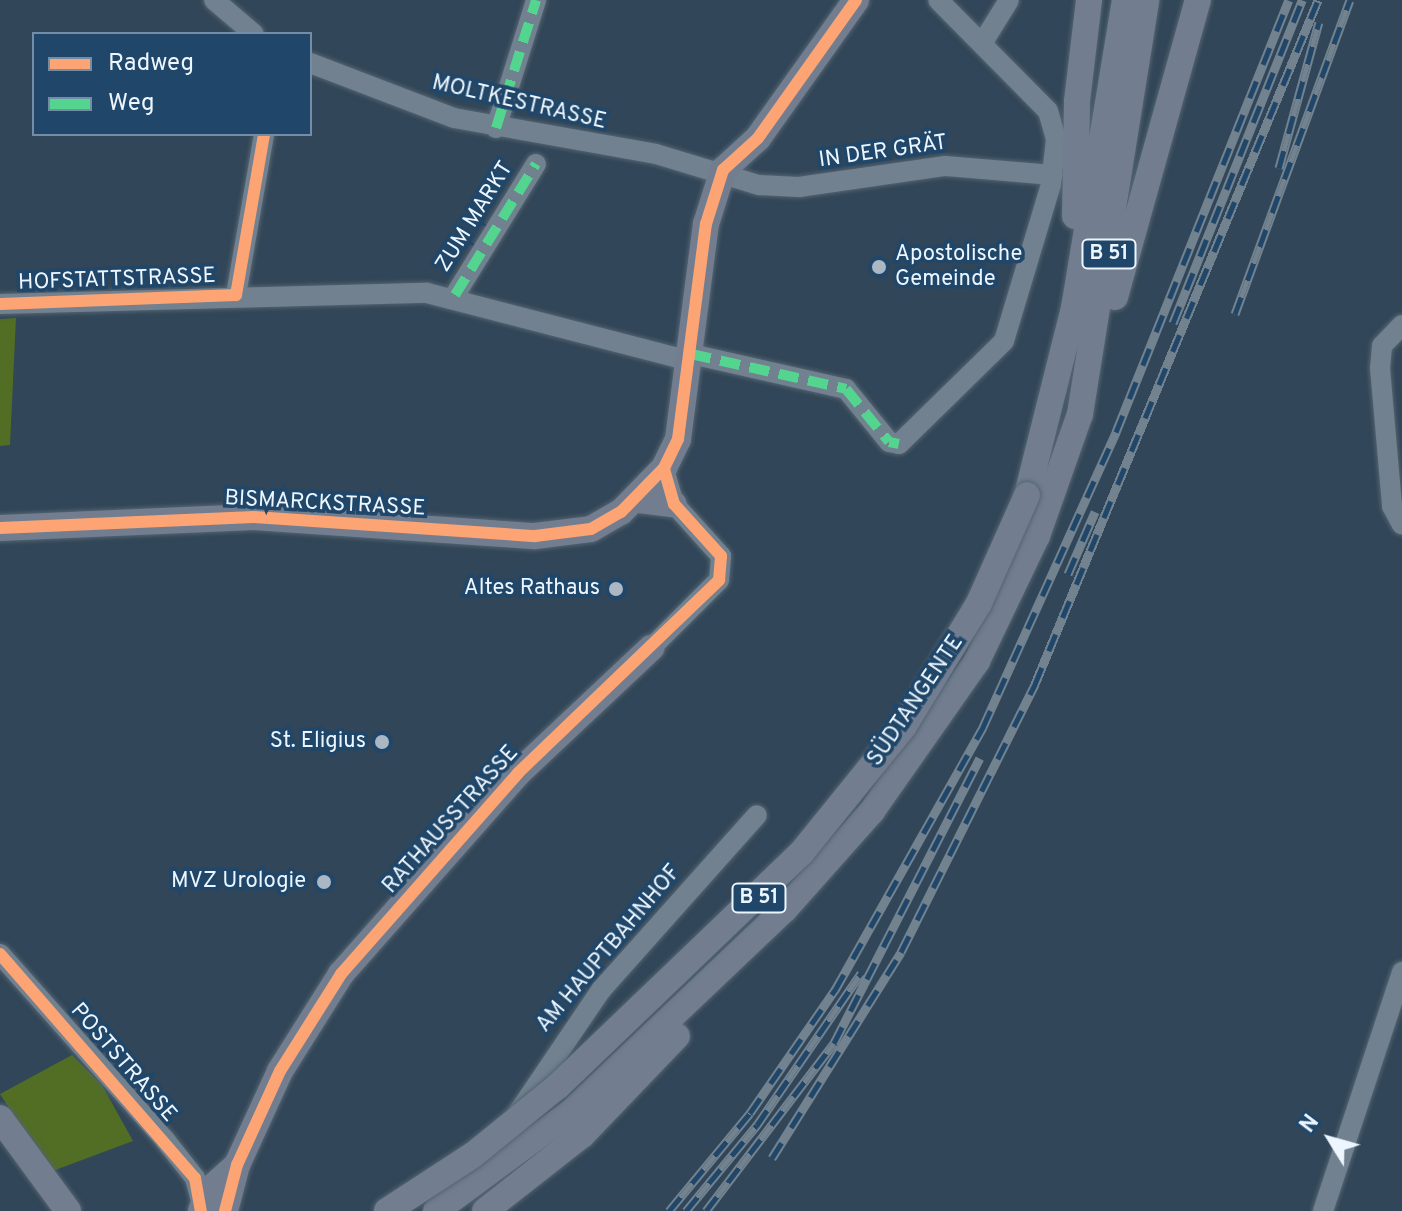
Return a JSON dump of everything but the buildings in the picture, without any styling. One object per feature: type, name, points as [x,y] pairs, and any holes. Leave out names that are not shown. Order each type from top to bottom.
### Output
[{"type":"main road","points":[[639,500],[664,468],[678,439],[706,224],[723,170],[758,138],[856,0]]},
{"type":"main road","points":[[1074,308],[1077,101],[1089,0]]},
{"type":"main road","name":"SÜDTANGENTE","points":[[387,1211],[473,1155],[558,1086],[802,852],[919,702],[1039,499],[1125,0]]},
{"type":"main road","name":"SÜDTANGENTE","points":[[436,1211],[571,1112],[785,909],[945,713],[1000,619],[1039,499],[1094,348],[1146,0]]},
{"type":"main road","points":[[1094,348],[1153,176],[1198,0]]},
{"type":"main road","points":[[639,500],[674,504]]},
{"type":"main road","name":"BISMARCKSTRASSE","points":[[0,528],[254,517],[535,536],[591,529],[639,500]]},
{"type":"main road","name":"RATHAUSSTRASSE","points":[[209,1209],[237,1165],[297,1037],[341,974],[518,773],[651,648]]},
{"type":"main road","points":[[485,1211],[624,1094],[740,974],[785,909]]},
{"type":"main road","points":[[0,1118],[19,1152],[68,1211]]},
{"type":"street","points":[[214,0],[252,32]]},
{"type":"street","points":[[496,128],[536,0]]},
{"type":"street","points":[[938,0],[1048,111],[1056,139],[1053,175]]},
{"type":"street","points":[[983,42],[1009,0]]},
{"type":"street","name":"MOLTKESTRASSE","points":[[312,64],[496,128],[723,170]]},
{"type":"street","points":[[236,295],[264,136]]},
{"type":"street","name":"ZUM MARKT","points":[[455,295],[536,164]]},
{"type":"street","name":"IN DER GRÄT","points":[[723,170],[759,185],[799,187],[945,166],[1053,175]]},
{"type":"street","name":"HOFSTATTSTRASSE","points":[[0,304],[236,295],[455,295],[691,357],[846,389],[889,442],[899,444],[1004,341],[1053,175]]},
{"type":"street","points":[[1402,325],[1382,346],[1380,368],[1392,506],[1402,525]]},
{"type":"street","points":[[664,468],[674,504]]},
{"type":"street","name":"RATHAUSSTRASSE","points":[[651,648],[719,580],[721,556],[710,536],[674,504]]},
{"type":"street","name":"AM HAUPTBAHNHOF","points":[[396,1211],[442,1182],[516,1116],[592,1001],[757,815]]},
{"type":"street","name":"POSTSTRASSE","points":[[0,954],[165,1140],[195,1178],[209,1209]]},
{"type":"street","points":[[1323,1211],[1402,972]]},
{"type":"green space","points":[[16,318],[10,445],[0,446],[0,319]]},
{"type":"green space","points":[[72,1055],[102,1085],[133,1141],[50,1172],[0,1094]]},
{"type":"railway","points":[[669,1211],[750,1113],[835,990],[983,727],[1116,432],[1289,0]]},
{"type":"railway","points":[[1173,323],[1302,0]]},
{"type":"railway","points":[[772,1158],[901,952],[1035,684],[1318,0]]},
{"type":"railway","points":[[1235,314],[1350,0]]},
{"type":"railway","points":[[1279,168],[1319,22]]},
{"type":"railway","points":[[1068,574],[1095,512]]},
{"type":"railway","points":[[706,1211],[834,1043],[980,758]]},
{"type":"railway","points":[[686,1211],[757,1125],[861,973]]},
{"type":"marked path","points":[[496,128],[536,0]]},
{"type":"marked path","points":[[455,295],[536,164]]},
{"type":"marked path","points":[[691,354],[846,389],[889,442],[899,444]]},
{"type":"cycle path","points":[[0,528],[254,517],[535,536],[591,529],[621,512],[664,468],[678,439],[706,224],[723,170],[758,138],[856,0]]},
{"type":"cycle path","points":[[0,304],[236,295],[264,136]]},
{"type":"cycle path","points":[[225,1211],[237,1165],[280,1071],[341,974],[518,773],[719,580],[721,556],[674,504],[664,468]]},
{"type":"cycle path","points":[[0,954],[195,1178],[201,1211]]},
{"type":"place","name":"Apostolische Gemeinde","points":[[879,267]]},
{"type":"place","name":"Altes Rathaus","points":[[616,589]]},
{"type":"place","name":"St. Eligius","points":[[382,742]]},
{"type":"place","name":"MVZ Urologie","points":[[324,882]]}]
